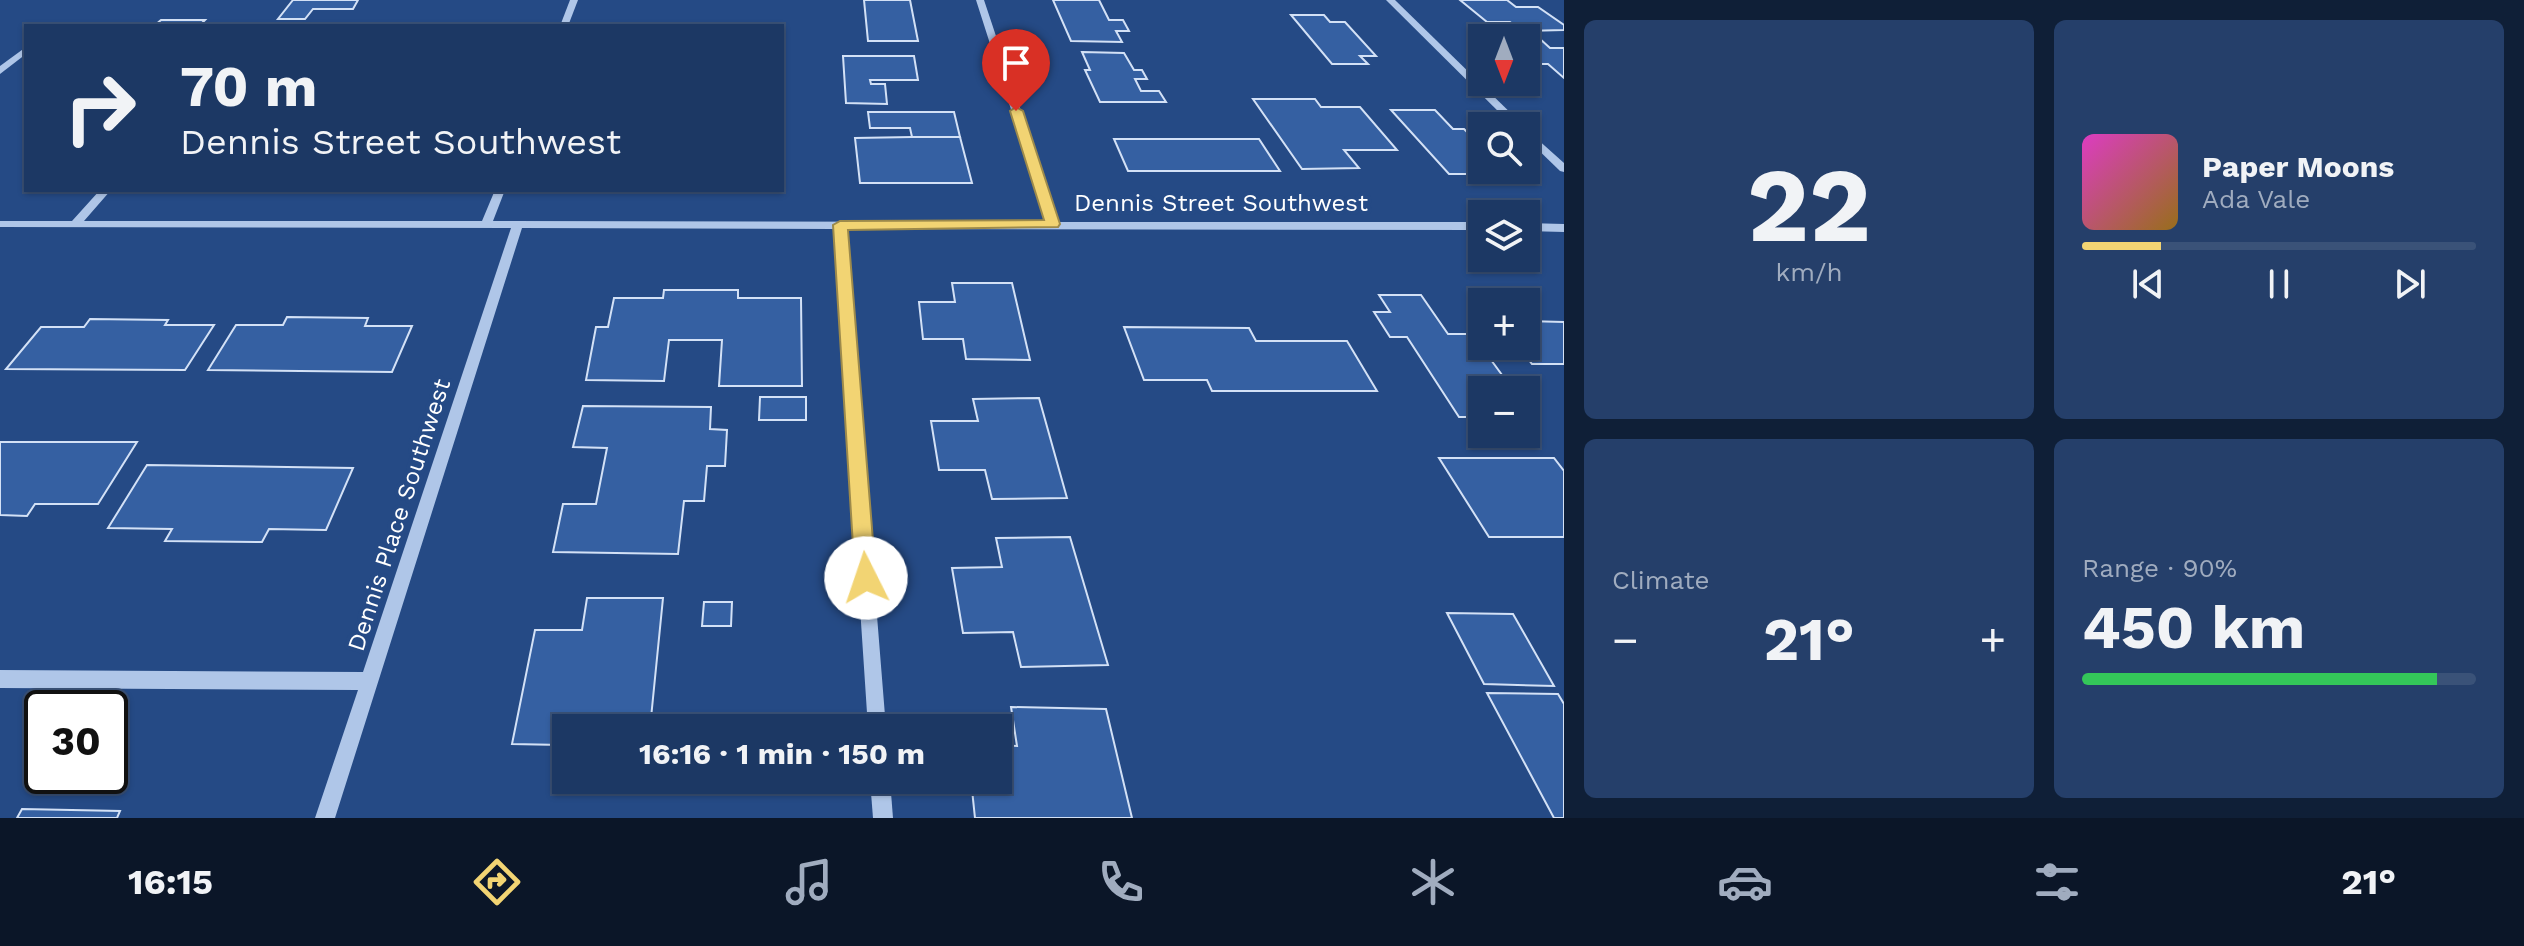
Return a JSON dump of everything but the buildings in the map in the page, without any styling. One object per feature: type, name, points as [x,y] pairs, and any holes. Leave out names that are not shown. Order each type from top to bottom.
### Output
[{"type":"street","points":[[565,24],[574,0]]},
{"type":"street","points":[[980,0],[1053,224]]},
{"type":"street","points":[[1390,0],[1505,112]]},
{"type":"street","points":[[2,69],[24,52]]},
{"type":"street","points":[[1540,146],[1564,169]]},
{"type":"street","points":[[75,224],[104,192]]},
{"type":"street","points":[[486,225],[499,192]]},
{"type":"street","name":"Dennis Street Southwest","points":[[0,224],[1468,226]]},
{"type":"street","points":[[840,225],[876,714]]},
{"type":"street","name":"Dennis Place Southwest","points":[[325,818],[517,226]]},
{"type":"street","points":[[1540,227],[1564,228]]},
{"type":"street","points":[[0,679],[371,681]]},
{"type":"street","points":[[881,794],[883,818]]},
{"type":"route","points":[[866,578],[840,225],[1053,224],[1016,111]]}]
